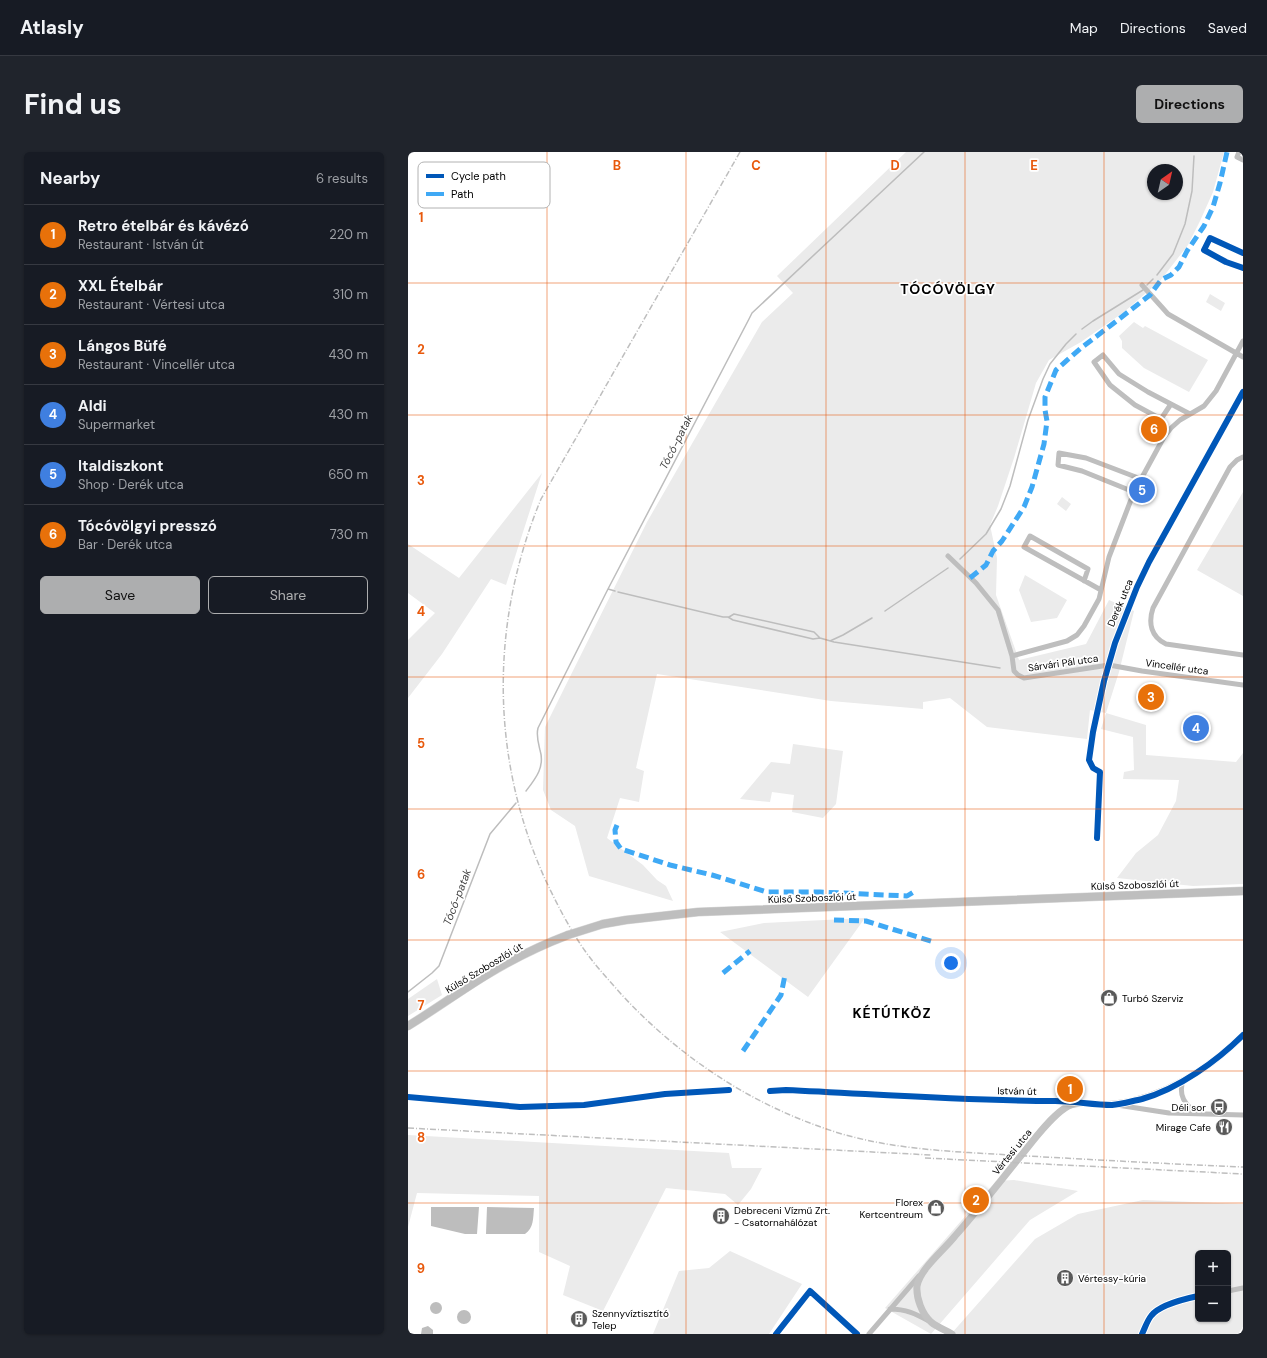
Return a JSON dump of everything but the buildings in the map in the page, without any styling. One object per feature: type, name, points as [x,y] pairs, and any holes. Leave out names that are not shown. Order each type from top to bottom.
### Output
[{"type":"main road","name":"Külső Szoboszlói út","points":[[408,1026],[510,961],[568,935],[603,924],[626,920],[698,912],[1243,891]]},
{"type":"street","points":[[1239,152],[1237,157],[1243,160]]},
{"type":"street","points":[[1243,253],[1210,238],[1204,250],[1226,262],[1243,268]]},
{"type":"street","points":[[1142,285],[1168,314],[1243,357]]},
{"type":"street","name":"Derék utca","points":[[1012,656],[1067,641],[1076,635],[1084,626],[1099,599],[1109,558],[1134,492],[1164,437],[1171,428],[1204,406],[1212,396],[1243,341]]},
{"type":"street","points":[[1171,404],[1161,420],[1135,405],[1110,385],[1094,362],[1103,355],[1119,374],[1148,392],[1171,404],[1190,414]]},
{"type":"street","name":"Derék utca","points":[[1097,838],[1100,772],[1093,768],[1089,760],[1097,711],[1115,643],[1125,616],[1149,562],[1243,392]]},
{"type":"street","points":[[1134,492],[1082,471],[1058,465],[1059,453],[1086,458],[1141,479]]},
{"type":"street","name":"Vincellér utca","points":[[1243,457],[1237,460],[1230,467],[1153,608],[1150,620],[1152,632],[1160,642],[1243,655]]},
{"type":"street","points":[[1084,581],[1088,569],[1030,536],[1024,547],[1084,581],[1101,590]]},
{"type":"street","name":"Sárvári Pál utca","points":[[948,556],[976,583],[998,610],[1012,656],[1014,671],[1018,675],[1024,678],[1109,665]]},
{"type":"street","name":"Vincellér utca","points":[[1109,665],[1243,685]]},
{"type":"street","name":"István út","points":[[770,1091],[786,1090],[1005,1102],[1062,1102],[1114,1105],[1144,1098],[1160,1092],[1183,1080],[1227,1050],[1243,1035]]},
{"type":"street","points":[[1183,1080],[1181,1087],[1182,1096],[1187,1105],[1197,1113]]},
{"type":"street","points":[[408,1097],[520,1107],[584,1105],[665,1094],[729,1090]]},
{"type":"street","name":"Vértesi utca","points":[[869,1334],[955,1236],[1042,1131],[1062,1110],[1075,1103]]},
{"type":"street","points":[[1114,1105],[1169,1112],[1243,1115]]},
{"type":"street","points":[[924,1271],[917,1288],[918,1298],[923,1312],[931,1322]]},
{"type":"street","points":[[1231,1290],[1243,1288]]},
{"type":"street","points":[[776,1334],[810,1291],[857,1334]]},
{"type":"street","points":[[1142,1334],[1150,1318],[1157,1311],[1169,1305],[1195,1297]]},
{"type":"street","points":[[890,1309],[902,1309],[912,1312],[952,1334]]},
{"type":"shaded area","points":[[906,152],[1224,152],[1213,192],[1200,221],[1188,245],[1160,281],[1124,312],[1081,342],[1049,360],[1036,383],[1014,458],[990,525],[997,558],[996,595],[1019,660],[1086,644],[1109,600],[1134,611],[1119,672],[1106,713],[1090,710],[1087,739],[987,727],[950,698],[923,702],[923,709],[831,701],[657,674],[636,768],[644,771],[639,802],[620,798],[607,838],[643,865],[657,880],[666,886],[673,901],[589,876],[575,826],[551,810],[543,790],[545,727],[647,522],[762,322],[793,293],[777,276]]},
{"type":"shaded area","points":[[1210,294],[1225,303],[1221,311],[1206,302]]},
{"type":"shaded area","points":[[1134,322],[1143,328],[1145,326],[1208,360],[1189,392],[1144,368],[1122,348],[1122,341],[1119,336]]},
{"type":"shaded area","points":[[542,473],[506,585],[491,579],[442,654],[408,698],[408,640],[435,613],[408,593],[408,544],[459,578]]},
{"type":"shaded area","points":[[1243,492],[1243,596],[1197,570]]},
{"type":"shaded area","points":[[1062,497],[1071,504],[1066,511],[1057,504]]},
{"type":"shaded area","points":[[1025,575],[1067,600],[1057,618],[1031,622],[1019,590]]},
{"type":"shaded area","points":[[1106,713],[1146,725],[1146,755],[1236,762],[1243,753],[1243,884],[1193,886],[1117,878],[1136,853],[1158,835],[1176,801],[1179,780],[1123,779],[1124,772],[1134,770],[1133,737],[1101,729]]},
{"type":"shaded area","points":[[793,744],[843,751],[836,804],[823,818],[792,812],[794,795],[772,792],[770,802],[740,799],[771,762],[790,764]]},
{"type":"shaded area","points":[[865,918],[808,997],[720,932],[764,923]]},
{"type":"shaded area","points":[[437,979],[442,995],[408,1016],[408,999]]},
{"type":"shaded area","points":[[408,1135],[729,1153],[732,1168],[762,1168],[751,1189],[738,1205],[725,1194],[666,1188],[603,1311],[563,1295],[570,1266],[539,1252],[539,1196],[417,1193],[408,1227]]},
{"type":"shaded area","points":[[1014,1180],[1078,1191],[1030,1220],[931,1334],[885,1308],[996,1181]]},
{"type":"shaded area","points":[[1143,1200],[1243,1204],[1243,1327],[1238,1334],[951,1334],[1035,1239],[1078,1214]]},
{"type":"shaded area","points":[[431,1207],[479,1207],[477,1234],[465,1234],[431,1226]]},
{"type":"shaded area","points":[[487,1207],[534,1208],[532,1226],[525,1234],[486,1234]]},
{"type":"shaded area","points":[[730,1251],[802,1284],[769,1334],[653,1334],[679,1271],[709,1268]]},
{"type":"shaded area","points":[[434,1302],[438,1302],[442,1308],[438,1314],[434,1314],[430,1310],[430,1306]]},
{"type":"shaded area","points":[[464,1310],[469,1312],[471,1317],[469,1322],[464,1324],[459,1322],[457,1317],[459,1312]]},
{"type":"shaded area","points":[[428,1326],[433,1330],[433,1334],[421,1334],[422,1328]]},
{"type":"waterway","name":"Tócó-patak","points":[[526,791],[539,772],[541,762],[537,734],[538,728],[608,589],[752,313],[924,152]]},
{"type":"waterway","points":[[1157,275],[1173,254],[1185,224],[1192,191],[1194,156]]},
{"type":"waterway","points":[[1147,285],[1153,279]]},
{"type":"waterway","points":[[1082,329],[1143,290]]},
{"type":"waterway","points":[[960,559],[986,534],[1001,509],[1010,486],[1028,420],[1043,379],[1050,364],[1076,334]]},
{"type":"waterway","points":[[885,611],[948,568]]},
{"type":"waterway","name":"Tócó-patak","points":[[608,589],[615,591]]},
{"type":"waterway","points":[[618,592],[728,617],[733,620],[813,639],[820,638],[834,642],[1000,668]]},
{"type":"waterway","points":[[729,617],[734,614],[814,632],[820,638]]},
{"type":"waterway","points":[[830,641],[872,618]]},
{"type":"waterway","name":"Tócó-patak","points":[[408,992],[439,966],[490,834],[516,803]]},
{"type":"railway","points":[[740,152],[541,499],[524,546],[512,593],[505,641],[503,689],[506,738],[514,785],[527,833],[545,879],[565,919],[584,949],[621,994],[644,1018],[669,1040],[722,1079],[750,1095],[810,1123],[864,1140],[933,1150],[1243,1167]]},
{"type":"railway","points":[[408,1128],[931,1155]]},
{"type":"railway","points":[[925,1158],[1243,1174]]},
{"type":"marked path","points":[[970,578],[986,565],[993,551],[1002,541],[1024,507],[1032,487],[1044,444],[1047,421],[1045,397],[1056,370],[1081,348],[1150,295],[1161,280],[1171,275],[1179,267],[1187,251],[1204,226],[1213,207],[1227,152]]},
{"type":"marked path","points":[[617,825],[615,830],[616,842],[621,849],[670,865],[712,875],[767,892],[820,892],[907,896],[915,891]]},
{"type":"marked path","points":[[834,920],[866,921],[934,942]]},
{"type":"marked path","points":[[723,973],[750,951]]},
{"type":"marked path","points":[[743,1051],[781,995],[785,975]]},
{"type":"cycle path","points":[[1243,253],[1210,238],[1204,250],[1226,262],[1243,268]]},
{"type":"cycle path","points":[[1097,838],[1100,772],[1093,768],[1089,760],[1093,732],[1104,681],[1115,643],[1137,587],[1149,562],[1243,392]]},
{"type":"cycle path","points":[[770,1091],[786,1090],[954,1099],[1062,1101],[1112,1105],[1142,1099],[1183,1081],[1221,1055],[1243,1035]]},
{"type":"cycle path","points":[[408,1097],[520,1107],[584,1105],[665,1094],[729,1090]]},
{"type":"cycle path","points":[[776,1334],[810,1291],[857,1334]]},
{"type":"cycle path","points":[[1142,1334],[1147,1322],[1155,1312],[1172,1303],[1195,1297]]},
{"type":"place","name":"Tócóvölgyi presszó","points":[[1154,429]]},
{"type":"place","name":"Italdiszkont","points":[[1142,490]]},
{"type":"place","name":"Lángos Büfé","points":[[1151,697]]},
{"type":"place","name":"Aldi","points":[[1196,728]]},
{"type":"place","name":"Turbó Szerviz","points":[[1109,998]]},
{"type":"place","name":"Retro ételbár és kávézó","points":[[1070,1089]]},
{"type":"place","name":"Déli sor","points":[[1219,1107]]},
{"type":"place","name":"Mirage Cafe","points":[[1224,1127]]},
{"type":"place","name":"XXL Ételbár","points":[[976,1200]]},
{"type":"place","name":"Florex Kertcentreum","points":[[936,1208]]},
{"type":"place","name":"Debreceni Vízmű Zrt. - Csatornahálózat","points":[[721,1216]]},
{"type":"place","name":"Vértessy-kúria","points":[[1065,1278]]},
{"type":"place","name":"Szennyvíztisztító Telep","points":[[579,1319]]},
{"type":"district","name":"TÓCÓVÖLGY","points":[[948,289]]},
{"type":"district","name":"KÉTÚTKÖZ","points":[[892,1013]]}]
